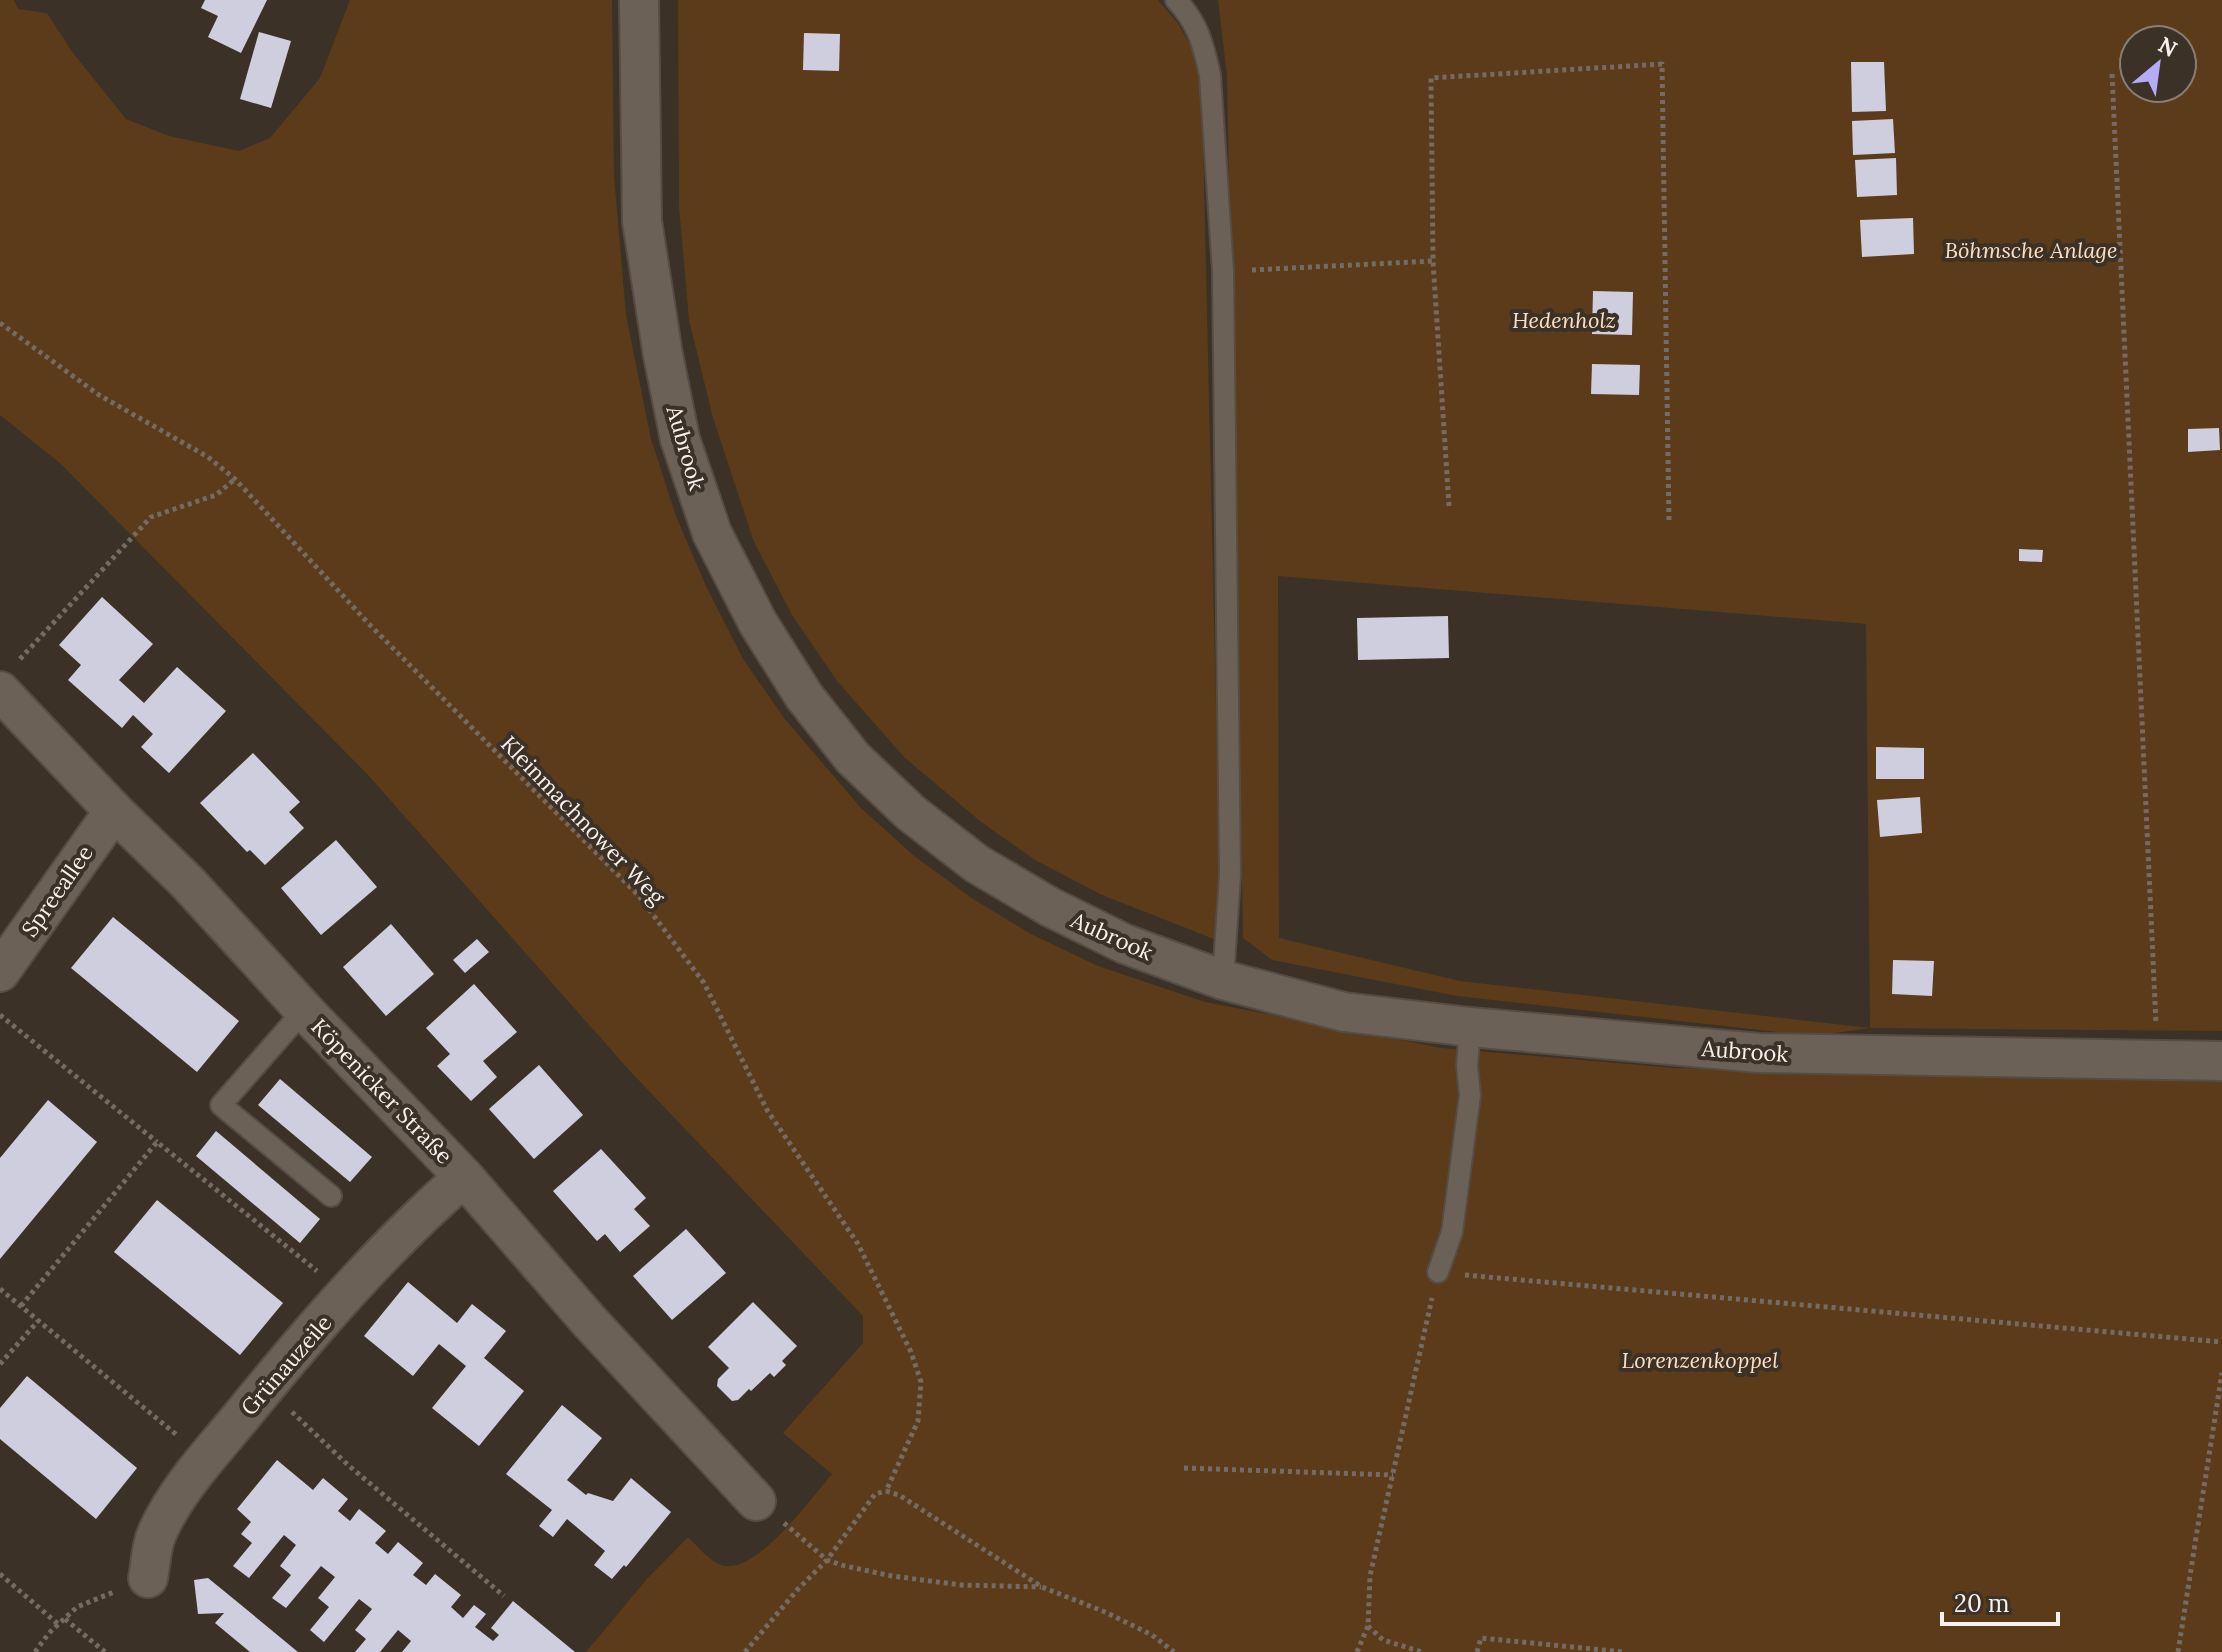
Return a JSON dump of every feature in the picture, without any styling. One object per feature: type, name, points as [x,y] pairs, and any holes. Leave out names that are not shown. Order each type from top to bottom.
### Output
[{"type":"street","name":"Aubrook","points":[[639,0],[642,221],[680,439],[712,533],[758,623],[804,696],[853,758],[911,813],[977,864],[1050,907],[1125,944],[1223,980],[1344,1012],[1470,1027],[1759,1053],[2222,1061]]},
{"type":"street","name":"Köpenicker Straße","points":[[6,679],[114,811],[188,883],[464,1177],[609,1344],[756,1501]]},
{"type":"street","name":"Spreeallee","points":[[0,972],[114,811]]},
{"type":"street","name":"Grünauzeile","points":[[148,1578],[156,1535],[171,1504],[206,1459],[265,1386],[421,1214],[464,1177]]},
{"type":"lane","points":[[1176,0],[1192,17],[1210,75],[1223,271],[1230,875],[1223,980]]},
{"type":"lane","points":[[305,1009],[221,1105],[331,1196]]},
{"type":"lane","points":[[1438,1272],[1452,1232],[1470,1095],[1467,1066],[1470,1027]]},
{"type":"path","points":[[1449,506],[1433,261],[1431,78],[1662,64],[1669,523]]},
{"type":"path","points":[[2112,74],[2157,1061]]},
{"type":"path","points":[[1223,271],[1433,261]]},
{"type":"path","name":"Kleinmachnower Weg","points":[[0,323],[99,395],[208,457],[235,479],[369,624],[639,896],[704,983],[767,1110],[858,1244],[911,1352],[921,1382],[918,1421],[886,1491]]},
{"type":"path","points":[[6,679],[151,517],[216,495],[235,479]]},
{"type":"path","points":[[0,1015],[347,1295]]},
{"type":"path","points":[[21,1306],[157,1142]]},
{"type":"path","points":[[1357,1652],[1368,1626],[1370,1576],[1438,1272],[2222,1342]]},
{"type":"path","points":[[0,1289],[206,1459]]},
{"type":"path","points":[[0,1364],[38,1321]]},
{"type":"path","points":[[2178,1652],[2222,1373]]},
{"type":"path","points":[[265,1386],[348,1465],[504,1596]]},
{"type":"path","points":[[1184,1468],[1393,1475]]},
{"type":"path","points":[[745,1652],[827,1560],[875,1494],[886,1491],[899,1495],[1042,1587],[1152,1635],[1174,1652]]},
{"type":"path","points":[[756,1501],[827,1560],[892,1576],[961,1585],[1042,1587]]},
{"type":"path","points":[[0,1574],[58,1624]]},
{"type":"path","points":[[35,1652],[77,1607],[148,1578]]},
{"type":"path","points":[[65,1619],[105,1652]]},
{"type":"path","points":[[1368,1626],[1383,1640],[1422,1652]]},
{"type":"path","points":[[1477,1652],[1481,1638],[1623,1652]]},
{"type":"green space","name":"Lorenzenkoppel","points":[[0,0],[14,0],[18,9],[47,13],[73,53],[126,119],[169,136],[239,151],[270,138],[320,78],[350,0],[612,0],[614,176],[626,315],[651,439],[676,516],[706,586],[743,659],[784,718],[861,808],[913,855],[973,899],[1031,934],[1098,966],[1205,1002],[1442,1048],[1675,1068],[2222,1075],[2222,1652],[586,1652],[646,1580],[688,1537],[717,1563],[735,1565],[766,1548],[811,1500],[832,1474],[783,1433],[863,1343],[863,1316],[629,1070],[369,776],[61,464],[0,415]]},
{"type":"green space","points":[[678,0],[1158,0],[1177,22],[1196,55],[1202,94],[1220,882],[1214,939],[1102,895],[1035,860],[980,821],[905,758],[837,681],[792,615],[754,542],[713,418],[689,320],[679,206]]},
{"type":"green space","points":[[1218,0],[2222,0],[2222,1031],[1870,1028],[1813,1036],[1457,996],[1272,960],[1243,938],[1227,76]],"holes":[[[1278,576],[1866,624],[1870,1028],[1460,981],[1279,938]]]},
{"type":"building","points":[[205,0],[267,0],[241,53],[208,37],[218,16],[201,8]]},
{"type":"building","points":[[259,32],[291,41],[271,108],[240,99]]},
{"type":"building","points":[[804,33],[840,34],[839,71],[803,70]]},
{"type":"building","points":[[1851,62],[1884,62],[1886,111],[1852,112]]},
{"type":"building","points":[[1893,119],[1895,153],[1853,155],[1852,121]]},
{"type":"building","points":[[1896,158],[1897,195],[1857,197],[1855,160]]},
{"type":"building","points":[[1913,218],[1914,254],[1862,257],[1860,220]]},
{"type":"building","points":[[1593,291],[1633,292],[1632,335],[1592,334]]},
{"type":"building","points":[[1592,364],[1640,365],[1639,395],[1591,394]]},
{"type":"building","points":[[2219,428],[2220,450],[2188,452],[2188,429]]},
{"type":"building","points":[[2019,549],[2043,550],[2042,562],[2019,561]]},
{"type":"building","points":[[102,597],[153,644],[119,680],[144,703],[177,667],[226,711],[169,773],[141,747],[153,734],[133,715],[122,728],[68,680],[81,665],[59,645]]},
{"type":"building","points":[[1448,616],[1449,658],[1358,660],[1357,618]]},
{"type":"building","points":[[1876,747],[1924,748],[1924,779],[1876,779]]},
{"type":"building","points":[[253,753],[300,802],[289,812],[304,828],[265,865],[250,850],[247,852],[200,803]]},
{"type":"building","points":[[1920,797],[1922,833],[1880,837],[1877,800]]},
{"type":"building","points":[[336,840],[377,887],[321,935],[281,888]]},
{"type":"building","points":[[113,917],[239,1021],[197,1072],[71,968]]},
{"type":"building","points":[[391,924],[434,974],[386,1016],[343,967]]},
{"type":"building","points":[[477,939],[489,952],[465,973],[453,960]]},
{"type":"building","points":[[1893,960],[1934,961],[1932,996],[1892,994]]},
{"type":"building","points":[[474,984],[517,1032],[483,1061],[497,1077],[471,1101],[437,1066],[450,1054],[426,1028]]},
{"type":"building","points":[[539,1065],[583,1115],[534,1159],[489,1109]]},
{"type":"building","points":[[280,1079],[372,1157],[350,1182],[258,1105]]},
{"type":"building","points":[[48,1100],[97,1142],[0,1259],[0,1158]]},
{"type":"building","points":[[216,1131],[320,1219],[300,1243],[196,1156]]},
{"type":"building","points":[[601,1149],[646,1198],[634,1209],[650,1226],[620,1252],[605,1234],[597,1241],[553,1191]]},
{"type":"building","points":[[157,1200],[283,1303],[240,1355],[114,1252]]},
{"type":"building","points":[[686,1229],[726,1273],[672,1320],[633,1276]]},
{"type":"building","points":[[408,1282],[457,1323],[472,1304],[506,1331],[484,1358],[524,1391],[479,1446],[432,1408],[466,1366],[439,1344],[413,1376],[364,1336]]},
{"type":"building","points":[[753,1302],[797,1346],[782,1361],[786,1365],[774,1377],[770,1373],[751,1391],[749,1389],[738,1400],[732,1401],[717,1386],[718,1379],[729,1368],[708,1347]]},
{"type":"building","points":[[27,1376],[137,1468],[96,1519],[0,1439],[0,1408]]},
{"type":"building","points":[[562,1405],[602,1438],[567,1480],[586,1495],[613,1501],[631,1478],[671,1512],[626,1567],[624,1565],[612,1579],[594,1565],[605,1551],[567,1519],[553,1537],[539,1526],[552,1510],[506,1474]]},
{"type":"building","points":[[277,1460],[313,1490],[323,1478],[348,1499],[338,1511],[350,1521],[359,1509],[386,1531],[375,1543],[388,1554],[398,1542],[423,1563],[413,1575],[426,1585],[435,1574],[461,1595],[451,1607],[463,1618],[474,1605],[486,1614],[475,1627],[493,1641],[499,1635],[491,1628],[513,1601],[575,1652],[402,1652],[411,1641],[398,1630],[380,1652],[355,1652],[366,1639],[355,1630],[372,1609],[359,1599],[324,1642],[310,1630],[329,1607],[318,1598],[335,1577],[321,1566],[286,1608],[272,1598],[291,1575],[280,1566],[296,1545],[284,1535],[249,1578],[233,1566],[252,1543],[241,1534],[251,1522],[237,1509]]},
{"type":"building","points":[[208,1578],[298,1652],[250,1652],[215,1623],[224,1613],[198,1614],[194,1580]]},
{"type":"park label","name":"Böhmsche Anlage","points":[[2031,250]]},
{"type":"park label","name":"Hedenholz","points":[[1564,320]]}]
